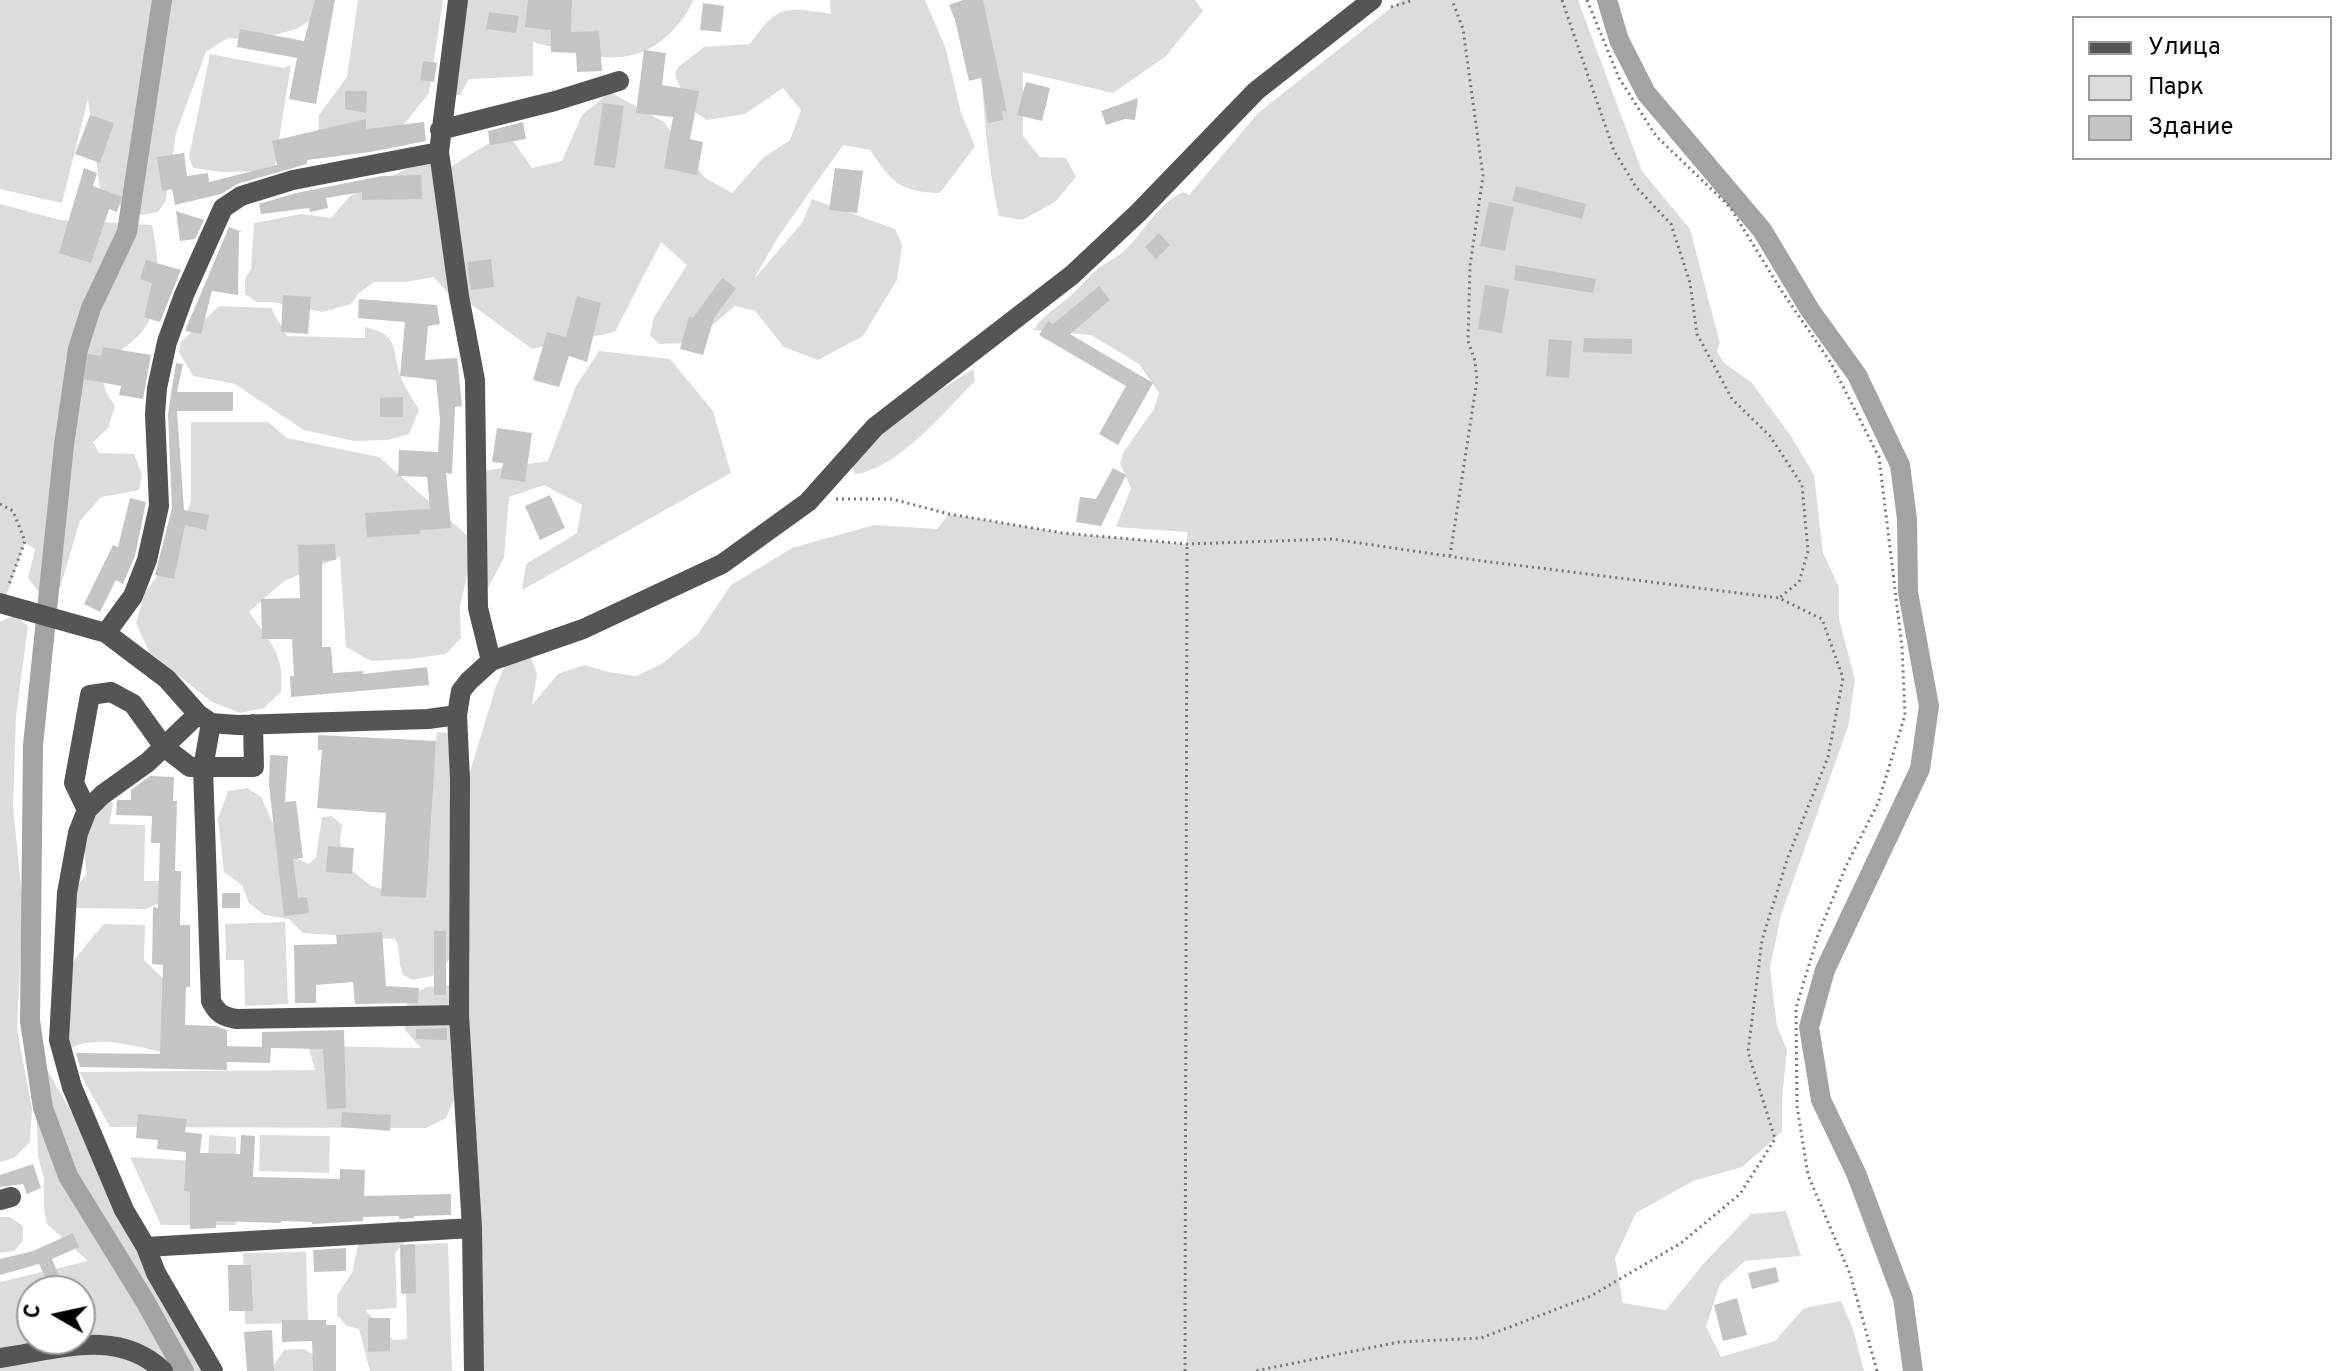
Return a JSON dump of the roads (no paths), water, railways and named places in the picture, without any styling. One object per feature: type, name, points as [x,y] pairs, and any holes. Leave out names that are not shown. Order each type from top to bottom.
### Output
[{"type":"street","points":[[458,0],[439,152],[459,296],[475,380],[478,608],[491,661]]},
{"type":"street","points":[[474,1371],[472,1228],[459,1015],[460,779],[457,715],[461,691],[491,661],[583,629],[722,564],[808,502],[875,427],[1072,275],[1256,91],[1372,0]]},
{"type":"street","points":[[440,130],[619,81]]},
{"type":"street","points":[[106,633],[133,596],[147,560],[159,506],[155,414],[157,388],[167,342],[190,280],[223,208],[241,196],[293,180],[439,152]]},
{"type":"street","points":[[8,605],[106,633],[167,679],[204,719],[211,1001],[216,1011],[225,1017],[237,1019],[459,1015]]},
{"type":"street","points":[[87,810],[74,783],[90,695],[111,692],[133,704],[164,747],[190,767],[254,767],[253,724]]},
{"type":"street","points":[[213,1371],[156,1273],[146,1247],[124,1210],[72,1087],[59,1040],[67,893],[78,833],[87,810],[164,747],[204,719],[253,724],[428,719],[457,715]]},
{"type":"street","points":[[146,1247],[472,1228]]},
{"type":"street","points":[[0,1358],[90,1344],[120,1346],[148,1357],[163,1371]]},
{"type":"waterway","points":[[162,0],[127,232],[91,308],[78,349],[64,445],[33,745],[30,1021],[43,1108],[68,1176],[184,1371]]},
{"type":"waterway","points":[[1607,0],[1619,40],[1646,93],[1762,230],[1810,310],[1857,375],[1900,465],[1907,519],[1908,592],[1929,706],[1920,769],[1825,970],[1809,1027],[1821,1100],[1856,1173],[1903,1298],[1913,1371]]}]
